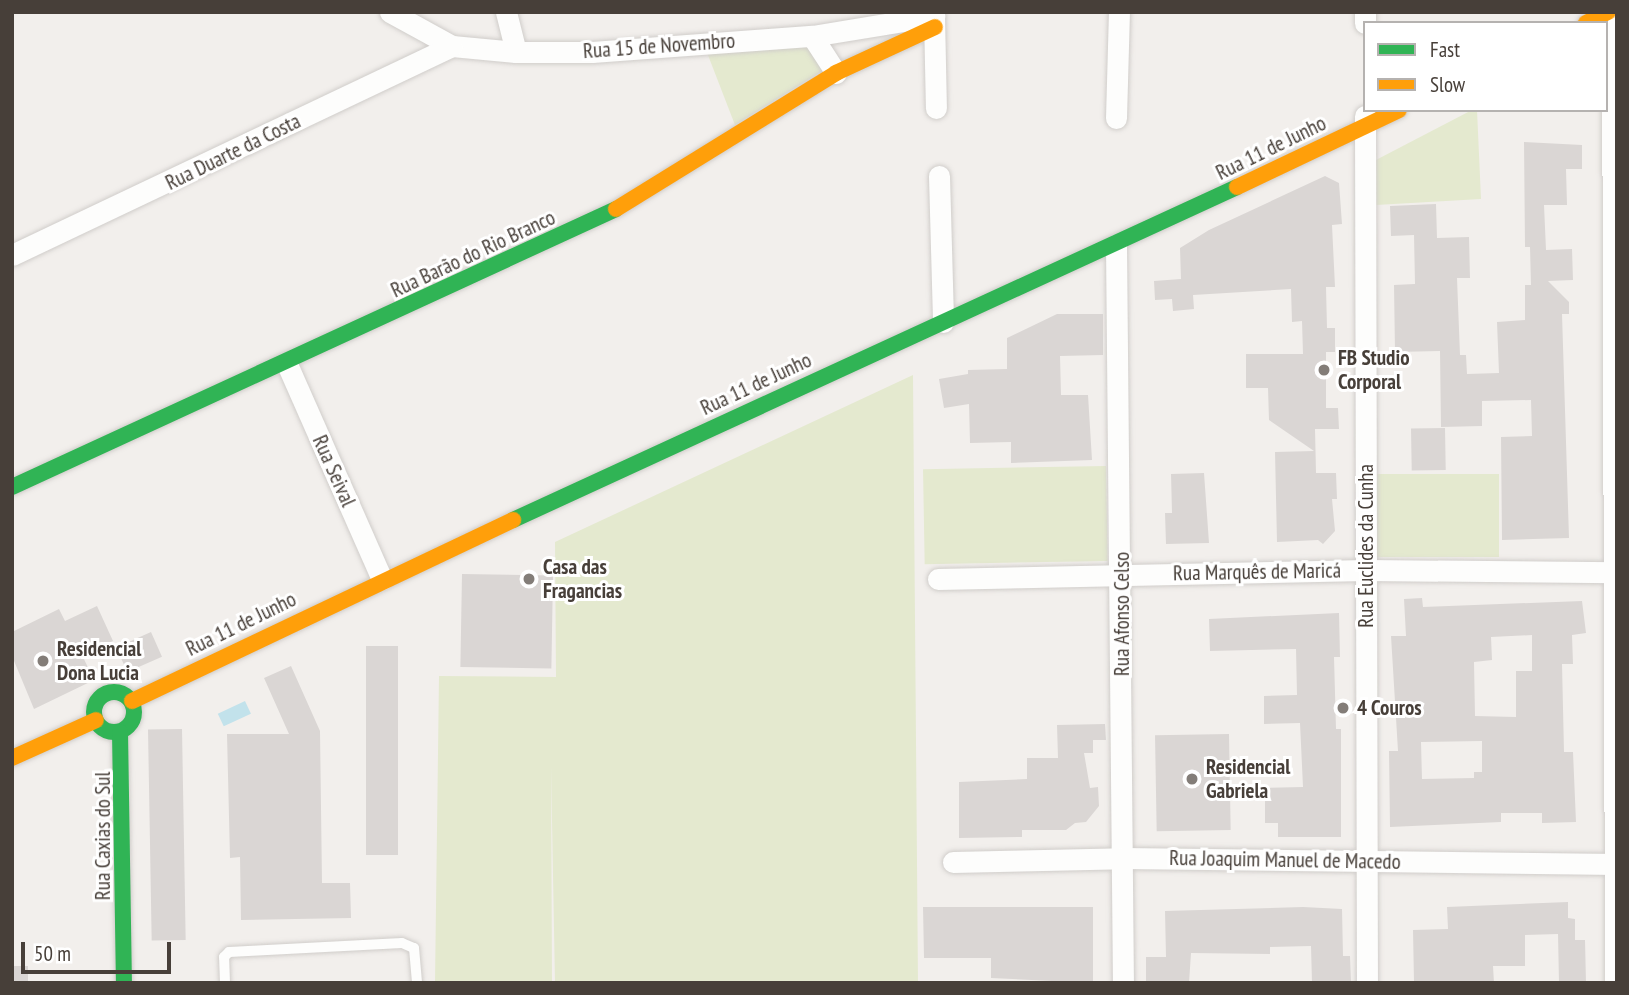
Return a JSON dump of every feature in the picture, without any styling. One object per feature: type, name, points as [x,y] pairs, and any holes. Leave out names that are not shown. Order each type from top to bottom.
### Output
[{"type":"street","name":"Rua 15 de Novembro","points":[[390,12],[452,46],[516,52],[592,52],[812,36],[934,19]]},
{"type":"street","points":[[506,12],[516,52]]},
{"type":"street","points":[[1116,118],[1119,12]]},
{"type":"street","points":[[1590,21],[1610,12],[1616,572],[1615,983]]},
{"type":"street","points":[[934,19],[936,108]]},
{"type":"street","name":"Rua Barão do Rio Branco","points":[[12,487],[287,364],[607,214],[836,73],[934,19]]},
{"type":"street","points":[[812,36],[836,73]]},
{"type":"street","name":"Rua Duarte da Costa","points":[[12,255],[452,46]]},
{"type":"street","name":"Rua 11 de Junho","points":[[132,701],[382,579],[1116,245],[1366,118],[1391,112]]},
{"type":"street","name":"Rua Euclides da Cunha","points":[[1366,118],[1367,983]]},
{"type":"street","points":[[939,176],[943,322]]},
{"type":"street","name":"Rua Afonso Celso","points":[[1116,245],[1122,574],[1123,983]]},
{"type":"street","name":"Rua Seival","points":[[287,364],[382,579]]},
{"type":"street","name":"Rua Marquês de Maricá","points":[[939,579],[1366,570],[1616,572]]},
{"type":"street","points":[[117,692],[132,701],[132,722],[120,732],[108,732],[96,720],[96,704],[104,694],[117,692]]},
{"type":"street","points":[[12,758],[96,720]]},
{"type":"street","name":"Rua Caxias do Sul","points":[[120,732],[124,983]]},
{"type":"street","name":"Rua Joaquim Manuel de Macedo","points":[[953,862],[1123,858],[1616,864]]},
{"type":"lane","points":[[225,983],[224,957],[229,952],[402,943],[414,948],[416,983]]},
{"type":"green space","points":[[809,41],[827,68],[735,125],[706,50]]},
{"type":"green space","points":[[1468,112],[1477,112],[1481,199],[1376,205],[1374,161]]},
{"type":"green space","points":[[913,375],[918,983],[555,983],[551,767],[552,983],[435,983],[439,676],[556,677],[555,542]]},
{"type":"green space","points":[[1106,466],[1108,561],[925,564],[923,469]]},
{"type":"green space","points":[[1376,474],[1499,474],[1499,557],[1376,557]]},
{"type":"water","points":[[245,701],[251,714],[224,726],[218,714]]},
{"type":"building","points":[[1524,142],[1582,145],[1582,169],[1566,169],[1567,205],[1544,205],[1546,250],[1572,249],[1573,280],[1548,281],[1569,302],[1569,314],[1562,314],[1569,538],[1502,540],[1501,437],[1532,436],[1531,400],[1482,401],[1482,426],[1441,427],[1440,351],[1395,352],[1394,285],[1415,284],[1414,235],[1391,236],[1390,206],[1436,204],[1437,238],[1469,237],[1470,278],[1457,278],[1460,355],[1466,355],[1467,374],[1499,373],[1497,322],[1525,320],[1525,285],[1531,285],[1530,247],[1525,247]]},
{"type":"building","points":[[1325,176],[1339,183],[1342,224],[1332,225],[1335,287],[1326,287],[1327,328],[1335,328],[1335,352],[1326,352],[1326,408],[1338,408],[1339,429],[1315,429],[1316,473],[1336,473],[1337,499],[1332,499],[1335,531],[1323,544],[1318,540],[1277,542],[1275,452],[1314,451],[1269,420],[1268,388],[1246,388],[1246,354],[1303,354],[1302,321],[1292,322],[1291,289],[1193,295],[1194,309],[1173,311],[1172,299],[1155,300],[1154,281],[1181,279],[1180,248],[1209,230]]},
{"type":"building","points":[[1057,314],[1103,314],[1103,355],[1060,356],[1061,395],[1088,395],[1092,460],[1011,463],[1011,442],[970,443],[969,404],[944,408],[939,379],[968,374],[968,370],[1007,369],[1007,338]]},
{"type":"building","points":[[1445,428],[1446,470],[1412,471],[1411,429]]},
{"type":"building","points":[[1204,473],[1209,543],[1166,544],[1165,513],[1172,513],[1171,474]]},
{"type":"building","points":[[462,574],[553,576],[551,669],[460,667]]},
{"type":"building","points":[[1422,598],[1423,607],[1582,601],[1586,633],[1572,635],[1573,664],[1562,664],[1564,752],[1573,752],[1576,822],[1542,823],[1542,813],[1501,813],[1501,822],[1390,827],[1389,751],[1398,751],[1391,636],[1406,636],[1404,599]],"holes":[[[1532,635],[1532,671],[1516,671],[1516,717],[1475,716],[1474,662],[1492,660],[1491,637]],[[1482,741],[1482,772],[1474,772],[1474,778],[1422,779],[1421,742]]]},
{"type":"building","name":"Residencial Dona Lucia","points":[[97,606],[113,641],[82,655],[94,680],[34,709],[12,656],[12,632],[59,609],[65,621]]},
{"type":"building","points":[[1339,613],[1340,657],[1334,657],[1336,729],[1341,729],[1341,837],[1278,837],[1278,823],[1265,823],[1265,788],[1303,787],[1300,723],[1264,724],[1264,696],[1297,695],[1296,649],[1210,651],[1209,619]]},
{"type":"building","points":[[151,632],[162,657],[127,672],[116,647]]},
{"type":"building","points":[[366,646],[398,646],[398,855],[366,855]]},
{"type":"building","points":[[291,666],[320,731],[322,883],[350,883],[351,918],[241,920],[240,857],[230,858],[227,734],[289,734],[264,678]]},
{"type":"building","points":[[1105,724],[1106,740],[1093,740],[1093,753],[1084,753],[1090,788],[1098,787],[1099,806],[1086,822],[1075,823],[1066,830],[1022,830],[1022,837],[959,838],[959,782],[1027,779],[1027,758],[1058,758],[1057,725]]},
{"type":"building","points":[[182,729],[186,940],[152,941],[148,730]]},
{"type":"building","name":"Residencial Gabriela","points":[[1229,734],[1231,830],[1157,831],[1155,735]]},
{"type":"building","points":[[1568,902],[1568,918],[1575,919],[1575,940],[1585,940],[1586,983],[1559,983],[1558,934],[1525,935],[1525,966],[1493,966],[1494,983],[1414,982],[1413,930],[1448,929],[1447,907]]},
{"type":"building","points":[[923,907],[1093,907],[1093,983],[991,978],[991,958],[924,958]]},
{"type":"building","points":[[1303,907],[1342,909],[1343,956],[1350,956],[1351,983],[1312,983],[1311,946],[1270,947],[1270,954],[1191,953],[1189,983],[1146,983],[1146,957],[1166,957],[1165,911]]},
{"type":"building","points":[[12,966],[28,966],[28,983],[12,983]]},
{"type":"traffic: fast","points":[[513,520],[1237,187]]},
{"type":"traffic: fast","points":[[12,487],[616,209]]},
{"type":"traffic: fast","points":[[114,692],[122,693],[128,698],[133,704],[134,712],[133,720],[128,726],[122,731],[114,732],[106,731],[100,726],[95,720],[94,712],[95,704],[100,698],[106,693],[114,692]]},
{"type":"traffic: fast","points":[[120,732],[124,983]]},
{"type":"traffic: slow","points":[[1590,21],[1608,12]]},
{"type":"traffic: slow","points":[[616,209],[836,73],[935,27]]},
{"type":"traffic: slow","points":[[1237,187],[1395,112]]},
{"type":"traffic: slow","points":[[132,701],[513,520]]},
{"type":"traffic: slow","points":[[12,758],[96,720]]},
{"type":"place","name":"FB Studio Corporal","points":[[1324,370]]},
{"type":"place","name":"Casa das Fragancias","points":[[529,579]]},
{"type":"place","name":"Residencial Dona Lucia","points":[[43,661]]},
{"type":"place","name":"4 Couros","points":[[1343,708]]},
{"type":"place","name":"Residencial Gabriela","points":[[1192,779]]}]
